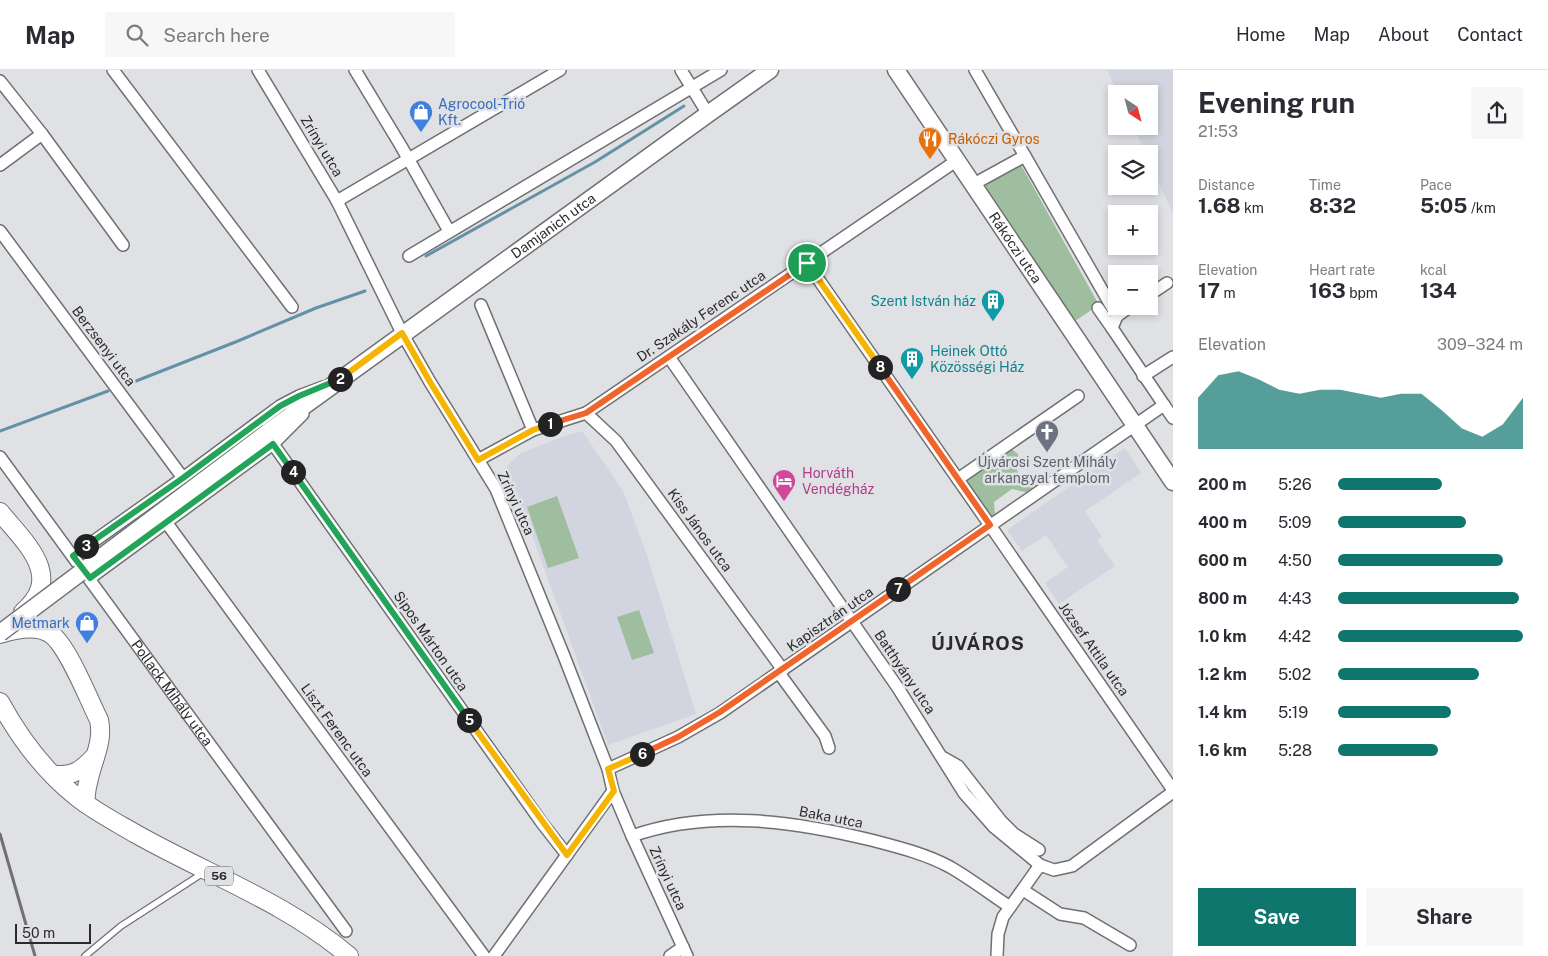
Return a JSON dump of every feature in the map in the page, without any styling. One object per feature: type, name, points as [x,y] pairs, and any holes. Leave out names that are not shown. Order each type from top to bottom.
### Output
[{"type":"main road","points":[[0,512],[36,558],[40,566],[42,579],[40,593],[35,600],[0,633]]},
{"type":"main road","points":[[0,633],[25,628],[42,630],[51,634],[59,642],[68,657],[99,720],[101,730],[101,738],[87,784],[85,803]]},
{"type":"main road","name":"56","points":[[0,702],[30,749],[53,775],[85,803],[152,843],[292,915],[321,933],[349,956]]},
{"type":"main road","points":[[53,775],[69,775],[76,772],[95,755]]},
{"type":"street","points":[[113,70],[292,307]]},
{"type":"street","name":"Zrínyi utca","points":[[258,70],[338,201],[402,333],[496,490],[564,656],[632,836],[685,951],[670,956]]},
{"type":"street","points":[[355,70],[449,231]]},
{"type":"street","points":[[338,201],[541,75],[560,70]]},
{"type":"street","points":[[680,70],[708,114]]},
{"type":"street","points":[[409,256],[720,70]]},
{"type":"street","name":"Damjanich utca","points":[[90,578],[166,522],[270,438],[314,398],[770,70]]},
{"type":"street","name":"Rákóczi utca","points":[[896,70],[1173,482]]},
{"type":"street","points":[[975,70],[1116,316],[1112,328]]},
{"type":"street","points":[[0,81],[42,134],[123,245]]},
{"type":"street","points":[[0,165],[42,134]]},
{"type":"street","points":[[972,184],[1025,156]]},
{"type":"street","name":"Dr. Szakály Ferenc utca","points":[[478,460],[533,430],[586,413],[956,161]]},
{"type":"street","name":"Berzsenyi utca","points":[[0,231],[183,478]]},
{"type":"street","name":"József Attila utca","points":[[807,263],[1173,791]]},
{"type":"street","points":[[1158,289],[1167,283]]},
{"type":"street","points":[[481,305],[533,430]]},
{"type":"street","points":[[1098,308],[1173,418]]},
{"type":"street","name":"Batthyány utca","points":[[669,357],[853,621],[944,758],[964,793],[983,816],[1005,837],[1040,865]]},
{"type":"street","points":[[1143,376],[1173,357]]},
{"type":"street","name":"Damjanich utca","points":[[73,556],[280,406],[299,396],[337,382]]},
{"type":"street","points":[[958,479],[1078,396]]},
{"type":"street","points":[[1134,425],[1164,405]]},
{"type":"street","name":"Kiss János utca","points":[[586,413],[616,440],[781,671],[825,736],[829,748]]},
{"type":"street","name":"Kapisztrán utca","points":[[608,769],[678,737],[720,712],[1134,425]]},
{"type":"street","name":"Damjanich utca","points":[[0,633],[270,438]]},
{"type":"street","name":"Sipos Márton utca","points":[[270,438],[542,823],[567,855]]},
{"type":"street","name":"Pollack Mihály utca","points":[[0,457],[346,931]]},
{"type":"street","name":"Liszt Ferenc utca","points":[[166,522],[484,956]]},
{"type":"street","name":"Batthyány utca","points":[[944,758],[958,766],[1001,822],[1014,834],[1039,850]]},
{"type":"street","points":[[494,956],[614,791]]},
{"type":"street","points":[[997,956],[998,934],[1003,917],[1040,865],[1054,870],[1072,866],[1173,791]]},
{"type":"street","name":"Baka utca","points":[[632,836],[658,828],[707,821],[746,820],[833,830],[916,853],[950,867],[1010,907]]},
{"type":"street","points":[[1023,890],[1060,914],[1084,918],[1130,946]]},
{"type":"lane","points":[[85,956],[121,926],[207,870]]},
{"type":"shaded area","points":[[1107,70],[1173,70],[1173,214],[1158,181],[1158,145],[1142,145],[1137,135],[1158,135],[1158,85],[1114,85]]},
{"type":"shaded area","points":[[582,431],[623,491],[647,555],[696,714],[608,745],[507,466],[521,453]]},
{"type":"shaded area","points":[[1125,448],[1141,473],[1085,511],[1102,537],[1097,540],[1115,566],[1059,604],[1045,583],[1068,567],[1046,535],[1022,551],[1007,530]]},
{"type":"green space","points":[[1020,163],[1099,305],[1075,321],[986,189],[988,181]]},
{"type":"green space","points":[[1010,448],[1018,454],[1017,471],[1023,479],[1034,479],[1037,488],[1030,493],[1012,489],[994,502],[995,515],[989,519],[962,480]]},
{"type":"green space","points":[[557,496],[579,558],[548,568],[527,507]]},
{"type":"green space","points":[[639,610],[654,653],[632,660],[617,617]]},
{"type":"waterway","points":[[426,256],[595,162],[684,106]]},
{"type":"waterway","points":[[131,383],[316,308],[365,291]]},
{"type":"waterway","points":[[0,431],[108,391]]},
{"type":"railway","points":[[0,834],[35,956]]},
{"type":"place","name":"Agrocool-Trió Kft.","points":[[421,133]]},
{"type":"place","name":"Rákóczi Gyros","points":[[930,160]]},
{"type":"place","name":"Szent István ház","points":[[993,322]]},
{"type":"place","name":"Heinek Ottó Közösségi Ház","points":[[912,380]]},
{"type":"place","name":"Újvárosi Szent Mihály arkangyal templom","points":[[1047,453]]},
{"type":"place","name":"Horváth Vendégház","points":[[784,502]]},
{"type":"place","name":"Metmark","points":[[87,644]]},
{"type":"district","name":"ÚJVÁROS","points":[[978,643]]},
{"type":"route","points":[[807,263],[990,525],[784,670],[720,712],[678,737],[608,769],[614,791],[567,855],[542,823],[273,444],[90,578],[73,556],[280,406],[299,396],[337,382],[402,333],[478,460],[533,430],[586,413],[807,263]]}]
